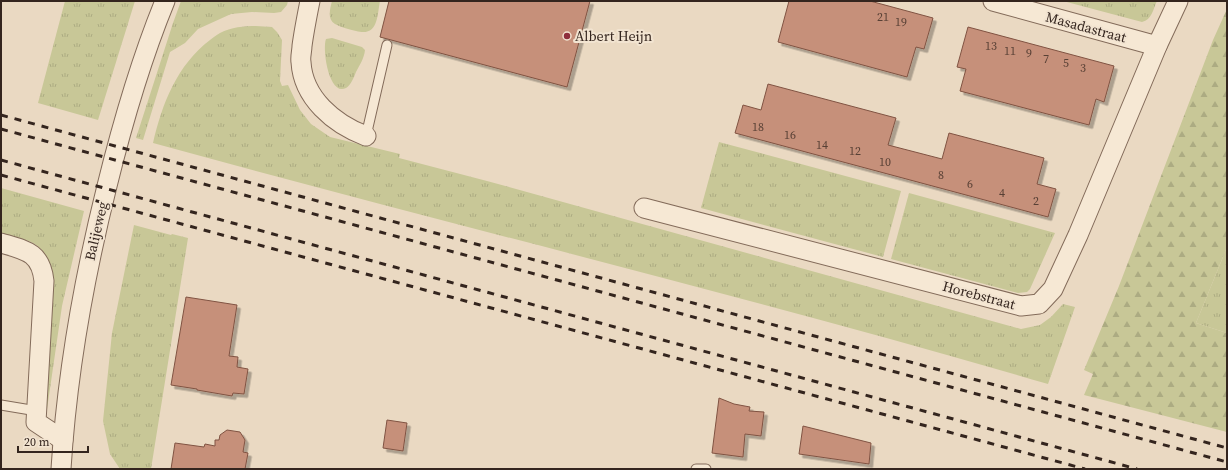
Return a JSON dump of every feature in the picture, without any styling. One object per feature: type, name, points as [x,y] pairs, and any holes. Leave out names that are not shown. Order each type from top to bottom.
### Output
[{"type":"street","name":"Balijeweg","points":[[61,469],[63,440],[81,304],[94,238],[123,123],[136,79],[150,37],[165,1]]},
{"type":"street","points":[[310,1],[305,25],[301,61],[309,92],[319,106],[331,116],[356,132],[366,136]]},
{"type":"street","name":"Masadastraat","points":[[992,1],[1157,46]]},
{"type":"street","name":"Horebstraat","points":[[644,208],[1021,306],[1039,304],[1053,289],[1078,236],[1157,46],[1178,1]]},
{"type":"street","points":[[1,244],[25,250],[33,255],[43,272],[44,281],[36,422],[63,440]]},
{"type":"lane","points":[[366,136],[388,46]]},
{"type":"lane","points":[[1,405],[36,411]]},
{"type":"lane","points":[[696,469],[706,469]]},
{"type":"green space","points":[[65,1],[135,1],[98,120],[38,103]]},
{"type":"green space","points":[[181,1],[288,1],[287,5],[281,12],[231,14],[198,29],[185,43],[170,52],[143,140],[136,138],[173,23]]},
{"type":"green space","points":[[332,1],[380,1],[375,24],[369,31],[363,32],[335,24],[332,22],[330,17]]},
{"type":"green space","points":[[1063,1],[1157,1],[1150,17],[1142,22]]},
{"type":"green space","points":[[1227,9],[1227,247],[1196,323],[1227,333],[1227,432],[1084,395],[1093,374],[1084,370],[1119,286],[1213,40]]},
{"type":"green space","points":[[238,27],[272,27],[277,32],[282,40],[280,81],[282,86],[288,85],[300,110],[311,124],[330,137],[400,154],[399,158],[1021,329],[1040,325],[1051,317],[1063,304],[1075,307],[1048,384],[825,321],[153,143],[166,100],[172,86],[188,61],[198,50],[220,33]]},
{"type":"green space","points":[[332,38],[362,47],[365,50],[363,59],[346,88],[340,89],[335,86],[328,71],[325,44],[326,39]]},
{"type":"green space","points":[[719,142],[901,191],[883,257],[701,208]]},
{"type":"green space","points":[[1,188],[84,211],[62,306],[45,423],[49,264],[41,249],[36,245],[31,242],[1,234]]},
{"type":"green space","points":[[909,193],[1055,233],[1030,289],[1027,292],[1018,293],[891,259]]},
{"type":"green space","points":[[134,225],[188,238],[151,469],[120,469],[110,454],[103,421],[112,333]]},
{"type":"green space","points":[[1227,247],[1227,333],[1196,323]]},
{"type":"building","points":[[389,1],[590,1],[567,87],[380,37]]},
{"type":"building","points":[[789,1],[870,1],[933,18],[924,49],[916,47],[907,77],[778,42]]},
{"type":"building","points":[[968,27],[1114,66],[1104,102],[1096,99],[1089,125],[960,91],[966,69],[957,67]]},
{"type":"building","points":[[768,84],[896,118],[888,145],[942,159],[949,133],[1044,158],[1037,184],[1056,189],[1048,217],[735,133],[743,105],[761,110]]},
{"type":"building","points":[[186,297],[237,305],[229,356],[238,357],[237,367],[248,369],[244,394],[233,393],[232,396],[171,385]]},
{"type":"building","points":[[719,398],[734,404],[750,407],[749,411],[764,412],[761,436],[745,434],[743,457],[712,453]]},
{"type":"building","points":[[387,420],[407,423],[403,451],[383,448]]},
{"type":"building","points":[[803,426],[871,443],[869,464],[799,454]]},
{"type":"building","points":[[227,430],[240,432],[245,440],[243,452],[248,453],[245,469],[171,469],[175,443],[204,447],[205,444],[215,446],[215,440],[219,440],[220,435]]},
{"type":"railway","points":[[1,115],[1227,448]]},
{"type":"railway","points":[[1,129],[1227,462]]},
{"type":"railway","points":[[1,160],[1137,469]]},
{"type":"railway","points":[[1,175],[1085,469]]},
{"type":"place","name":"Albert Heijn","points":[[567,36]]}]
